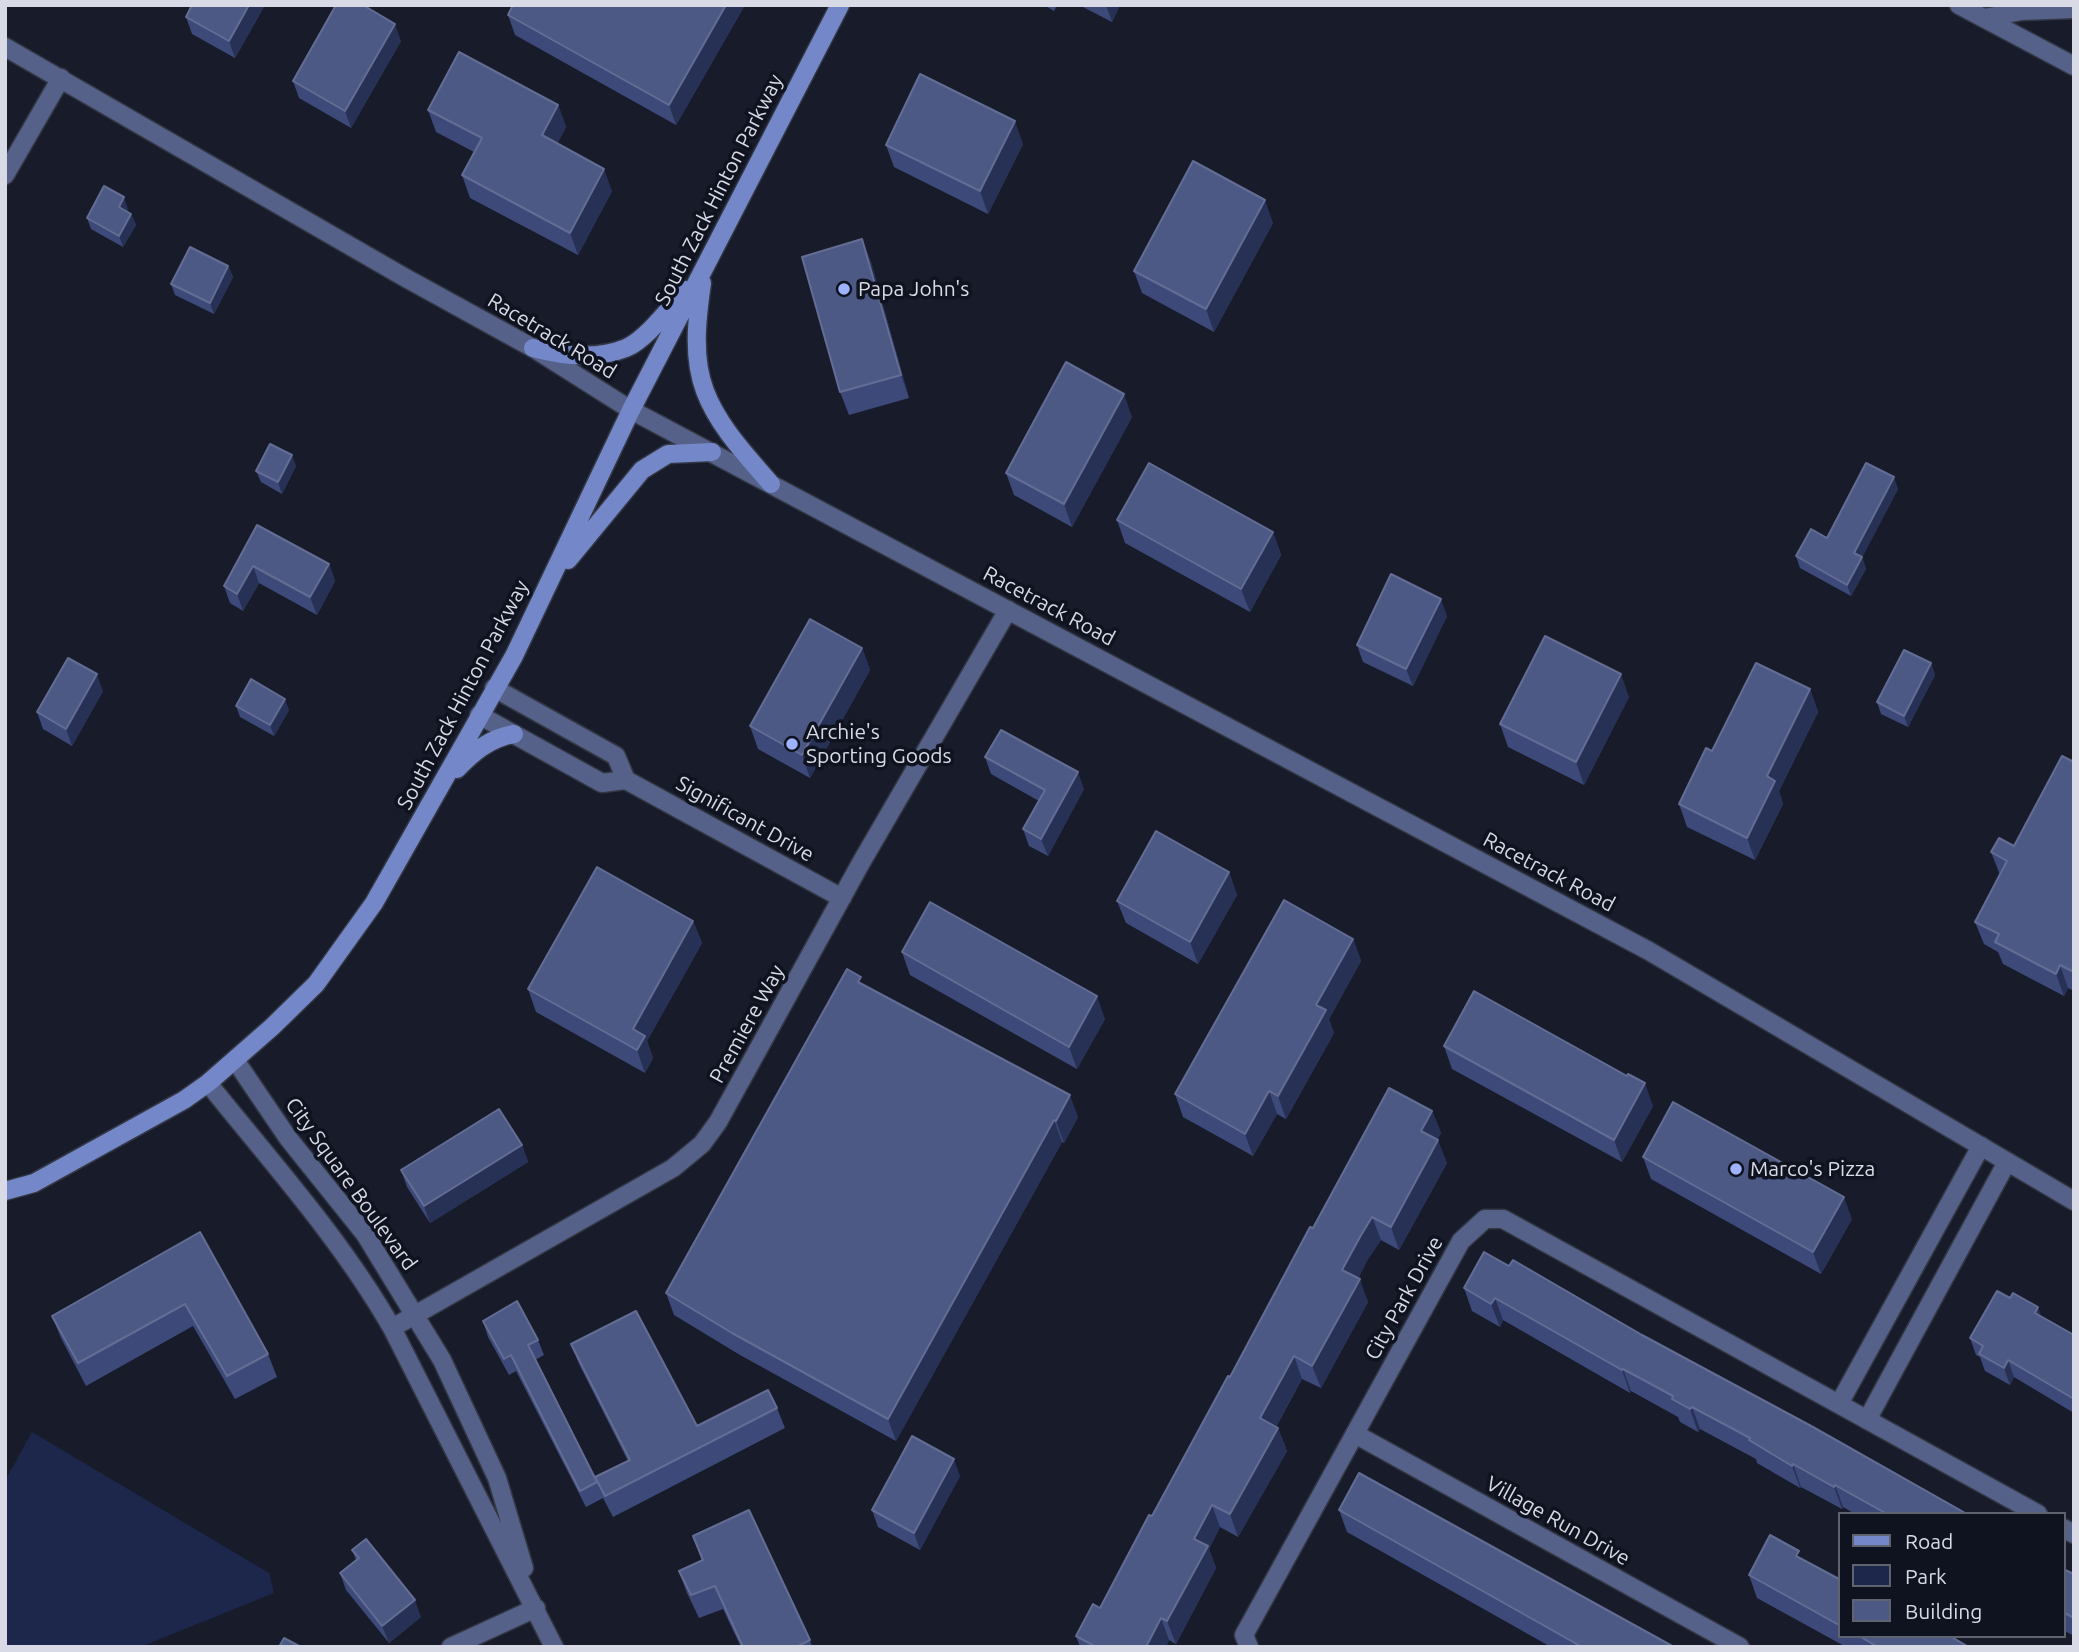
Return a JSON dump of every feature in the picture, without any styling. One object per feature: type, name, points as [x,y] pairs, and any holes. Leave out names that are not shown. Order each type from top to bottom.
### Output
[{"type":"main road","name":"South Zack Hinton Parkway","points":[[5,1191],[34,1183],[184,1100],[208,1083],[316,984],[374,903],[514,656],[631,410],[840,5]]},
{"type":"main road","points":[[533,348],[563,356],[627,348],[656,324],[704,269]]},
{"type":"main road","points":[[704,269],[697,319],[698,359],[705,391],[738,445],[771,484]]},
{"type":"main road","points":[[548,585],[642,470],[668,454],[712,452]]},
{"type":"main road","points":[[442,784],[473,753],[499,736],[514,734]]},
{"type":"street","points":[[1959,5],[2074,66]]},
{"type":"street","points":[[1983,18],[2022,11],[2074,9]]},
{"type":"street","name":"Racetrack Road","points":[[5,47],[404,277],[533,348],[631,410],[1649,951],[2074,1200]]},
{"type":"street","points":[[5,176],[61,78]]},
{"type":"street","name":"Premiere Way","points":[[392,1328],[673,1168],[702,1144],[718,1122],[842,898],[1007,610]]},
{"type":"street","points":[[494,688],[616,756],[625,780]]},
{"type":"street","name":"Significant Drive","points":[[479,715],[602,783],[625,780],[842,898]]},
{"type":"street","name":"City Square Boulevard","points":[[235,1060],[288,1138],[365,1234],[442,1360],[497,1478],[536,1608]]},
{"type":"street","name":"City Square Boulevard","points":[[208,1083],[326,1227],[375,1298],[554,1647]]},
{"type":"street","points":[[1839,1404],[1981,1146]]},
{"type":"street","points":[[1867,1420],[2007,1161]]},
{"type":"street","name":"City Park Drive","points":[[1249,1647],[1244,1635],[1461,1241],[1485,1219],[1503,1219],[2034,1512]]},
{"type":"street","name":"Village Run Drive","points":[[1355,1434],[1740,1647]]},
{"type":"street","points":[[451,1647],[536,1608]]},
{"type":"green space","points":[[32,1432],[269,1573],[274,1593],[140,1647],[5,1647],[5,1481]]},
{"type":"building","points":[[192,5],[249,5],[229,41],[186,17]]},
{"type":"building","points":[[336,5],[363,5],[395,24],[345,111],[293,81]]},
{"type":"building","points":[[513,5],[726,5],[669,105],[508,15]]},
{"type":"building","points":[[459,52],[558,105],[542,135],[604,169],[570,233],[462,175],[482,138],[428,110]]},
{"type":"building","points":[[920,74],[1015,121],[980,191],[886,145]]},
{"type":"building","points":[[1193,161],[1265,200],[1206,309],[1134,271]]},
{"type":"building","points":[[104,186],[124,197],[119,207],[131,214],[119,236],[87,218]]},
{"type":"building","points":[[862,239],[901,375],[840,392],[802,257]]},
{"type":"building","points":[[190,247],[228,266],[210,303],[171,284]]},
{"type":"building","points":[[1066,362],[1124,394],[1064,504],[1006,473]]},
{"type":"building","points":[[270,444],[292,455],[278,482],[256,471]]},
{"type":"building","points":[[1149,463],[1273,532],[1241,589],[1117,520]]},
{"type":"building","points":[[1866,463],[1894,477],[1854,553],[1862,557],[1847,585],[1796,556],[1811,529],[1827,538]]},
{"type":"building","points":[[257,525],[329,564],[310,597],[253,566],[237,594],[224,586]]},
{"type":"building","points":[[1391,574],[1441,599],[1406,669],[1357,645]]},
{"type":"building","points":[[810,619],[862,648],[802,755],[750,726]]},
{"type":"building","points":[[1545,636],[1621,674],[1576,762],[1500,724]]},
{"type":"building","points":[[1904,650],[1931,663],[1904,716],[1877,702]]},
{"type":"building","points":[[68,658],[97,674],[66,729],[37,712]]},
{"type":"building","points":[[1756,663],[1810,689],[1767,776],[1775,781],[1747,838],[1679,804],[1706,748],[1712,751]]},
{"type":"building","points":[[251,679],[285,699],[270,725],[236,706]]},
{"type":"building","points":[[1001,730],[1078,772],[1041,839],[1023,829],[1045,790],[985,757]]},
{"type":"building","points":[[2062,756],[2074,762],[2074,972],[2060,965],[2056,974],[1995,942],[1999,934],[1975,922],[2007,861],[1991,852],[1999,838],[2014,846]]},
{"type":"building","points":[[1156,831],[1229,872],[1190,942],[1117,901]]},
{"type":"building","points":[[597,867],[693,921],[633,1029],[645,1036],[637,1050],[528,989]]},
{"type":"building","points":[[1284,900],[1353,939],[1316,1005],[1326,1010],[1278,1096],[1269,1091],[1245,1134],[1175,1094]]},
{"type":"building","points":[[930,902],[1097,996],[1069,1047],[902,952]]},
{"type":"building","points":[[847,969],[861,977],[858,982],[1070,1095],[888,1419],[732,1333],[666,1293]]},
{"type":"building","points":[[1474,991],[1627,1076],[1628,1074],[1645,1083],[1614,1140],[1444,1046]]},
{"type":"building","points":[[1389,1088],[1432,1111],[1421,1131],[1438,1140],[1391,1227],[1372,1217],[1360,1237],[1342,1270],[1360,1279],[1312,1366],[1294,1356],[1260,1418],[1278,1428],[1230,1514],[1212,1505],[1194,1539],[1208,1546],[1167,1621],[1161,1618],[1146,1647],[1096,1647],[1076,1636],[1093,1604],[1100,1608],[1149,1515],[1152,1516]]},
{"type":"building","points":[[1673,1102],[1844,1197],[1813,1252],[1643,1157]]},
{"type":"building","points":[[499,1109],[522,1145],[424,1206],[401,1170]]},
{"type":"building","points":[[200,1232],[268,1354],[227,1376],[185,1304],[78,1363],[52,1316]]},
{"type":"building","points":[[1484,1252],[1509,1266],[1513,1260],[1642,1335],[1963,1512],[1883,1512],[1835,1485],[1834,1487],[1793,1464],[1792,1466],[1749,1440],[1750,1438],[1692,1407],[1690,1409],[1672,1399],[1673,1396],[1495,1298],[1491,1304],[1464,1288]]},
{"type":"building","points":[[1997,1291],[2010,1298],[2013,1293],[2038,1307],[2035,1313],[2074,1335],[2074,1399],[2008,1360],[2004,1368],[1979,1354],[1983,1346],[1970,1338]]},
{"type":"building","points":[[517,1301],[538,1340],[528,1345],[597,1482],[580,1491],[511,1355],[504,1359],[483,1321]]},
{"type":"building","points":[[636,1311],[697,1426],[768,1390],[777,1408],[605,1496],[595,1477],[630,1460],[571,1344]]},
{"type":"building","points":[[912,1436],[954,1459],[914,1533],[872,1510]]},
{"type":"building","points":[[1359,1473],[1674,1647],[1582,1647],[1339,1510]]},
{"type":"building","points":[[749,1510],[810,1640],[796,1647],[743,1647],[715,1586],[691,1595],[679,1571],[703,1560],[693,1536]]},
{"type":"building","points":[[1770,1535],[1799,1551],[1796,1556],[1838,1578],[1838,1624],[1749,1575]]},
{"type":"building","points":[[366,1539],[415,1600],[382,1626],[340,1573],[359,1558],[352,1550]]},
{"type":"building","points":[[2065,1570],[2074,1574],[2074,1618],[2065,1613]]},
{"type":"building","points":[[284,1638],[301,1647],[279,1647]]},
{"type":"building","points":[[1862,1638],[1953,1638],[1967,1646],[1878,1647]]},
{"type":"place","name":"Papa John's","points":[[844,289]]},
{"type":"place","name":"Archie's Sporting Goods","points":[[792,744]]},
{"type":"place","name":"Marco's Pizza","points":[[1736,1169]]}]
